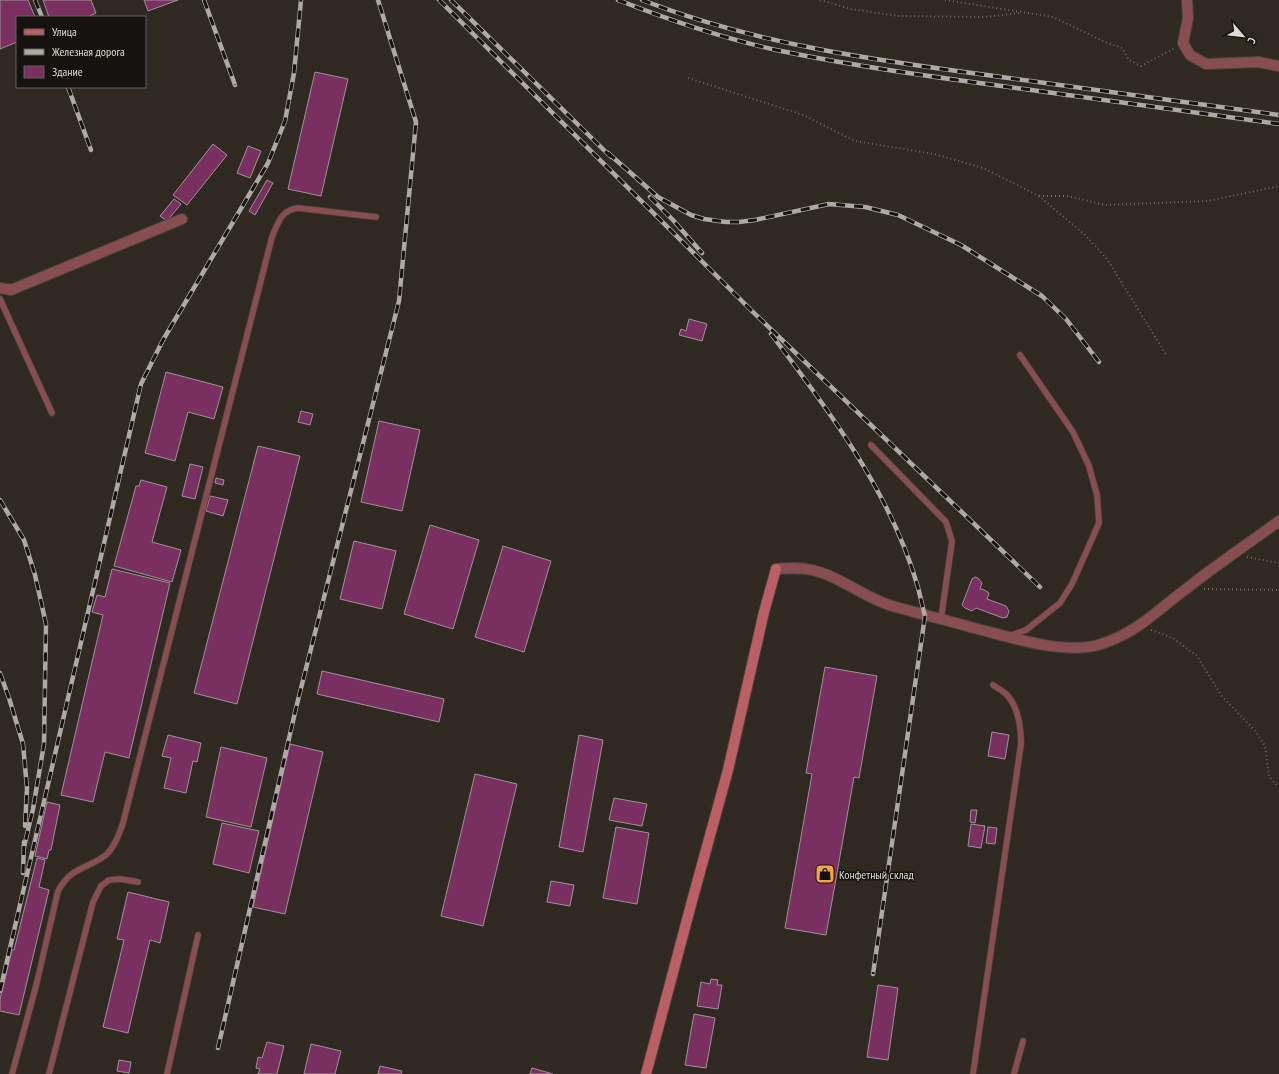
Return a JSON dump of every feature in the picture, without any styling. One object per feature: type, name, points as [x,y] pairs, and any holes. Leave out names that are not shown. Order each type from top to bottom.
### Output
[{"type":"street","points":[[1187,0],[1188,18],[1183,43],[1190,55],[1206,64],[1258,62],[1279,66]]},
{"type":"street","points":[[0,288],[11,290],[182,219]]},
{"type":"street","points":[[646,1074],[728,770],[764,612],[776,569],[801,568],[812,570],[825,574],[880,602],[925,616],[1042,644],[1075,649],[1096,645],[1115,639],[1133,630],[1185,589],[1279,521]]},
{"type":"lane","points":[[12,1074],[36,986],[58,890],[72,873],[90,865],[107,853],[115,842],[123,823],[272,237],[281,216],[290,209],[298,208],[376,217]]},
{"type":"lane","points":[[0,299],[52,413]]},
{"type":"lane","points":[[1009,636],[1026,630],[1060,603],[1072,584],[1099,523],[1097,494],[1089,466],[1073,432],[1020,355]]},
{"type":"lane","points":[[871,445],[946,522],[952,541],[941,619]]},
{"type":"lane","points":[[974,1074],[1021,744],[1021,728],[1016,710],[1007,694],[993,685]]},
{"type":"lane","points":[[49,1074],[94,898],[101,886],[109,880],[120,879],[138,882]]},
{"type":"lane","points":[[167,1074],[198,935]]},
{"type":"lane","points":[[1014,1074],[1023,1041]]},
{"type":"path","points":[[820,0],[851,9],[898,16],[985,17],[1024,12]]},
{"type":"path","points":[[945,0],[1053,17],[1105,42],[1122,48],[1129,60],[1141,66],[1183,43]]},
{"type":"path","points":[[688,78],[803,115],[855,140],[934,154],[983,168],[1039,196],[1085,235],[1107,259],[1167,356]]},
{"type":"path","points":[[1039,196],[1068,196],[1105,205],[1208,201],[1279,186]]},
{"type":"path","points":[[1231,556],[1259,558],[1279,563]]},
{"type":"path","points":[[1185,589],[1279,590]]},
{"type":"path","points":[[1133,630],[1151,630],[1173,638],[1196,656],[1221,695],[1256,732],[1266,746],[1269,778],[1279,787]]},
{"type":"building","points":[[0,0],[28,0],[35,16],[16,16],[16,42],[0,49]]},
{"type":"building","points":[[43,0],[91,0],[96,13],[90,16],[49,16]]},
{"type":"building","points":[[144,0],[178,0],[148,11]]},
{"type":"building","points":[[315,72],[348,79],[321,196],[288,189]]},
{"type":"building","points":[[213,144],[227,155],[187,205],[173,195]]},
{"type":"building","points":[[248,146],[261,151],[250,178],[237,173]]},
{"type":"building","points":[[267,180],[273,183],[255,215],[249,211]]},
{"type":"building","points":[[174,199],[181,204],[167,221],[160,216]]},
{"type":"building","points":[[689,319],[707,324],[702,341],[679,335],[681,329],[686,331]]},
{"type":"building","points":[[166,372],[223,387],[214,419],[188,412],[175,461],[145,453]]},
{"type":"building","points":[[301,411],[313,414],[310,425],[298,422]]},
{"type":"building","points":[[379,421],[420,430],[402,511],[361,502]]},
{"type":"building","points":[[258,446],[300,456],[237,704],[194,693]]},
{"type":"building","points":[[190,464],[203,467],[195,499],[182,496]]},
{"type":"building","points":[[216,478],[224,480],[223,485],[215,483]]},
{"type":"building","points":[[141,480],[167,487],[152,542],[181,550],[172,582],[114,566],[136,486],[139,486]]},
{"type":"building","points":[[210,496],[228,500],[223,516],[206,511]]},
{"type":"building","points":[[430,525],[479,540],[453,629],[404,614]]},
{"type":"building","points":[[354,541],[396,551],[382,609],[340,599]]},
{"type":"building","points":[[503,546],[551,561],[524,652],[475,637]]},
{"type":"building","points":[[112,569],[170,583],[129,758],[105,752],[93,802],[61,795],[103,615],[92,612],[97,595],[105,597]]},
{"type":"building","points":[[975,577],[982,583],[980,589],[988,592],[989,594],[987,599],[1006,606],[1009,611],[1007,617],[1003,618],[976,608],[972,611],[962,605],[972,579]]},
{"type":"building","points":[[825,667],[877,676],[859,778],[854,777],[826,935],[785,928],[812,774],[806,773]]},
{"type":"building","points":[[322,671],[444,699],[439,722],[317,694]]},
{"type":"building","points":[[992,732],[1009,735],[1005,759],[988,756]]},
{"type":"building","points":[[168,735],[201,743],[197,762],[193,761],[186,793],[164,788],[171,758],[162,756]]},
{"type":"building","points":[[579,735],[603,740],[583,852],[559,847]]},
{"type":"building","points":[[290,744],[323,752],[285,914],[253,907]]},
{"type":"building","points":[[221,747],[267,758],[251,827],[206,817]]},
{"type":"building","points":[[475,774],[517,784],[483,926],[441,916]]},
{"type":"building","points":[[614,798],[647,804],[642,826],[609,820]]},
{"type":"building","points":[[47,802],[60,805],[51,850],[49,850],[47,859],[35,856]]},
{"type":"building","points":[[971,810],[977,810],[975,823],[970,822]]},
{"type":"building","points":[[222,823],[259,831],[249,873],[213,864]]},
{"type":"building","points":[[971,824],[985,826],[981,848],[968,846]]},
{"type":"building","points":[[616,827],[649,833],[637,904],[603,898]]},
{"type":"building","points":[[988,827],[997,828],[995,844],[986,843]]},
{"type":"building","points":[[37,858],[45,860],[39,887],[49,890],[19,1015],[0,1011],[0,999]]},
{"type":"building","points":[[551,881],[574,885],[570,906],[547,902]]},
{"type":"building","points":[[128,892],[169,902],[160,943],[150,940],[128,1033],[103,1027],[124,940],[117,939]]},
{"type":"building","points":[[711,979],[718,980],[717,985],[722,985],[718,1009],[697,1006],[701,982],[710,984]]},
{"type":"building","points":[[878,985],[898,988],[888,1060],[867,1057]]},
{"type":"building","points":[[694,1014],[715,1018],[706,1068],[685,1065]]},
{"type":"building","points":[[267,1042],[284,1046],[277,1074],[258,1074],[260,1069],[256,1068],[258,1057],[262,1058]]},
{"type":"building","points":[[311,1044],[341,1051],[335,1074],[304,1074]]},
{"type":"building","points":[[119,1060],[131,1062],[129,1073],[117,1071]]},
{"type":"building","points":[[380,1066],[402,1071],[401,1074],[378,1074]]},
{"type":"building","points":[[532,1068],[553,1074],[530,1074]]},
{"type":"railway","points":[[35,0],[42,16]]},
{"type":"railway","points":[[204,0],[235,85]]},
{"type":"railway","points":[[0,991],[141,384],[163,340],[268,163],[285,121],[294,73],[301,0]]},
{"type":"railway","points":[[218,1048],[296,708],[399,301],[416,122],[378,0]]},
{"type":"railway","points":[[439,0],[753,312],[1040,587]]},
{"type":"railway","points":[[451,0],[611,157]]},
{"type":"railway","points":[[618,0],[657,15],[716,34],[776,50],[807,56],[931,76],[1279,124]]},
{"type":"railway","points":[[642,0],[685,16],[730,29],[819,49],[910,65],[1279,115]]},
{"type":"railway","points":[[68,88],[91,150]]},
{"type":"railway","points":[[608,153],[658,197],[691,215],[704,219],[739,222],[829,204],[865,207],[898,215],[961,245],[1042,296],[1066,319],[1099,362]]},
{"type":"railway","points":[[650,197],[673,220],[702,253]]},
{"type":"railway","points":[[771,334],[835,422],[874,484],[891,517],[905,550],[917,584],[925,616],[873,974]]},
{"type":"railway","points":[[0,500],[24,540],[35,575],[46,624],[44,744],[33,809],[24,847]]},
{"type":"railway","points":[[0,673],[23,744],[27,788],[25,826]]},
{"type":"railway","points":[[23,873],[24,842]]},
{"type":"place","name":"Конфетный склад","points":[[825,874]]}]
